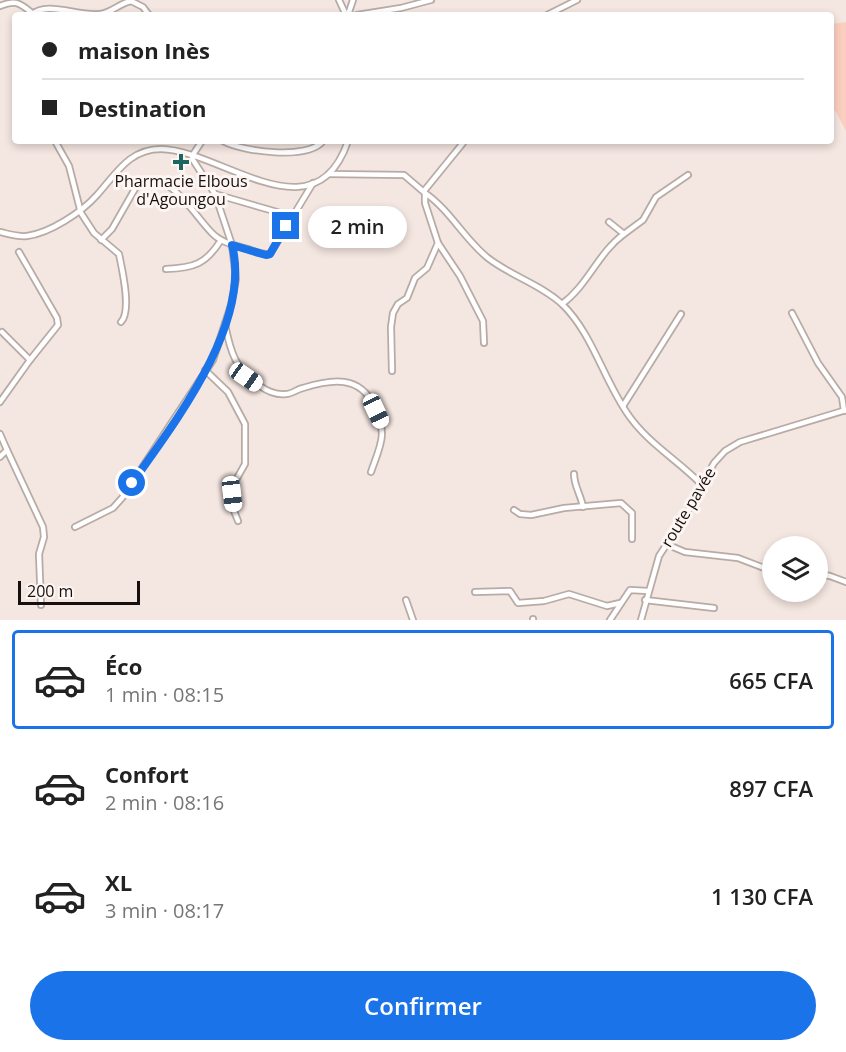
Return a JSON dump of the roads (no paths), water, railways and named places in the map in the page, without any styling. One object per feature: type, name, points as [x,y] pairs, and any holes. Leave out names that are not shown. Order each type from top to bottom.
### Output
[{"type":"street","points":[[0,6],[14,0],[29,12]]},
{"type":"street","points":[[376,12],[431,0]]},
{"type":"street","points":[[553,12],[577,0]]},
{"type":"street","points":[[107,12],[131,1],[146,12]]},
{"type":"street","points":[[34,12],[45,6],[53,6],[79,12]]},
{"type":"street","points":[[57,144],[69,166],[79,210],[90,228],[119,254],[126,314],[122,322]]},
{"type":"street","points":[[192,156],[200,144]]},
{"type":"street","points":[[229,144],[238,148],[274,152],[313,149],[319,144]]},
{"type":"street","points":[[0,232],[21,236],[39,233],[79,210],[97,196],[124,163],[138,154],[162,149],[192,156],[260,182],[291,186],[313,183],[329,174],[338,164],[347,144]]},
{"type":"street","points":[[461,144],[425,192],[425,203],[438,243],[477,306],[485,327],[484,343]]},
{"type":"street","points":[[75,527],[117,505],[174,422],[217,352],[236,279],[232,245],[215,194],[192,156]]},
{"type":"street","points":[[329,174],[404,175],[425,192],[489,259],[537,286],[562,304],[582,329],[601,369],[623,406],[650,441],[702,485]]},
{"type":"street","points":[[562,304],[579,290],[602,257],[624,234],[643,220],[656,197],[688,175]]},
{"type":"street","points":[[101,240],[112,229],[136,187],[151,180],[163,181],[170,186],[221,240],[266,255],[270,254],[313,183]]},
{"type":"street","points":[[215,194],[291,216]]},
{"type":"street","points":[[609,222],[624,234]]},
{"type":"street","points":[[166,269],[193,267],[201,262],[221,240]]},
{"type":"street","points":[[392,371],[393,313],[398,304],[407,298],[415,278],[427,268],[438,243]]},
{"type":"street","points":[[0,402],[56,328],[58,321],[19,252]]},
{"type":"street","points":[[792,313],[818,363],[842,397],[845,411]]},
{"type":"street","points":[[623,406],[681,314]]},
{"type":"street","points":[[225,324],[234,360],[246,377],[262,387],[284,394],[309,386],[345,381],[360,385],[366,391],[383,430],[371,472]]},
{"type":"street","points":[[2,332],[30,360]]},
{"type":"street","points":[[206,370],[228,392],[245,424],[245,464],[232,487],[234,511],[238,521]]},
{"type":"street","name":"route pavée","points":[[641,620],[654,566],[714,463],[732,446],[845,411]]},
{"type":"street","points":[[0,434],[42,527],[44,537],[39,554],[41,604]]},
{"type":"street","points":[[0,457],[7,450]]},
{"type":"street","points":[[574,474],[574,483],[581,494],[584,507]]},
{"type":"street","points":[[514,510],[520,514],[531,515],[617,503],[626,505],[633,519],[632,539]]},
{"type":"street","points":[[666,544],[685,552],[738,558],[762,567]]},
{"type":"street","points":[[828,576],[846,582]]},
{"type":"street","points":[[610,620],[630,590],[648,591]]},
{"type":"street","points":[[475,592],[510,591],[518,603],[544,601],[569,594],[607,606],[620,603]]},
{"type":"street","points":[[406,600],[414,620]]},
{"type":"street","points":[[645,600],[714,608]]},
{"type":"place","name":"Pharmacie Elbous d'Agoungou","points":[[181,162]]}]
